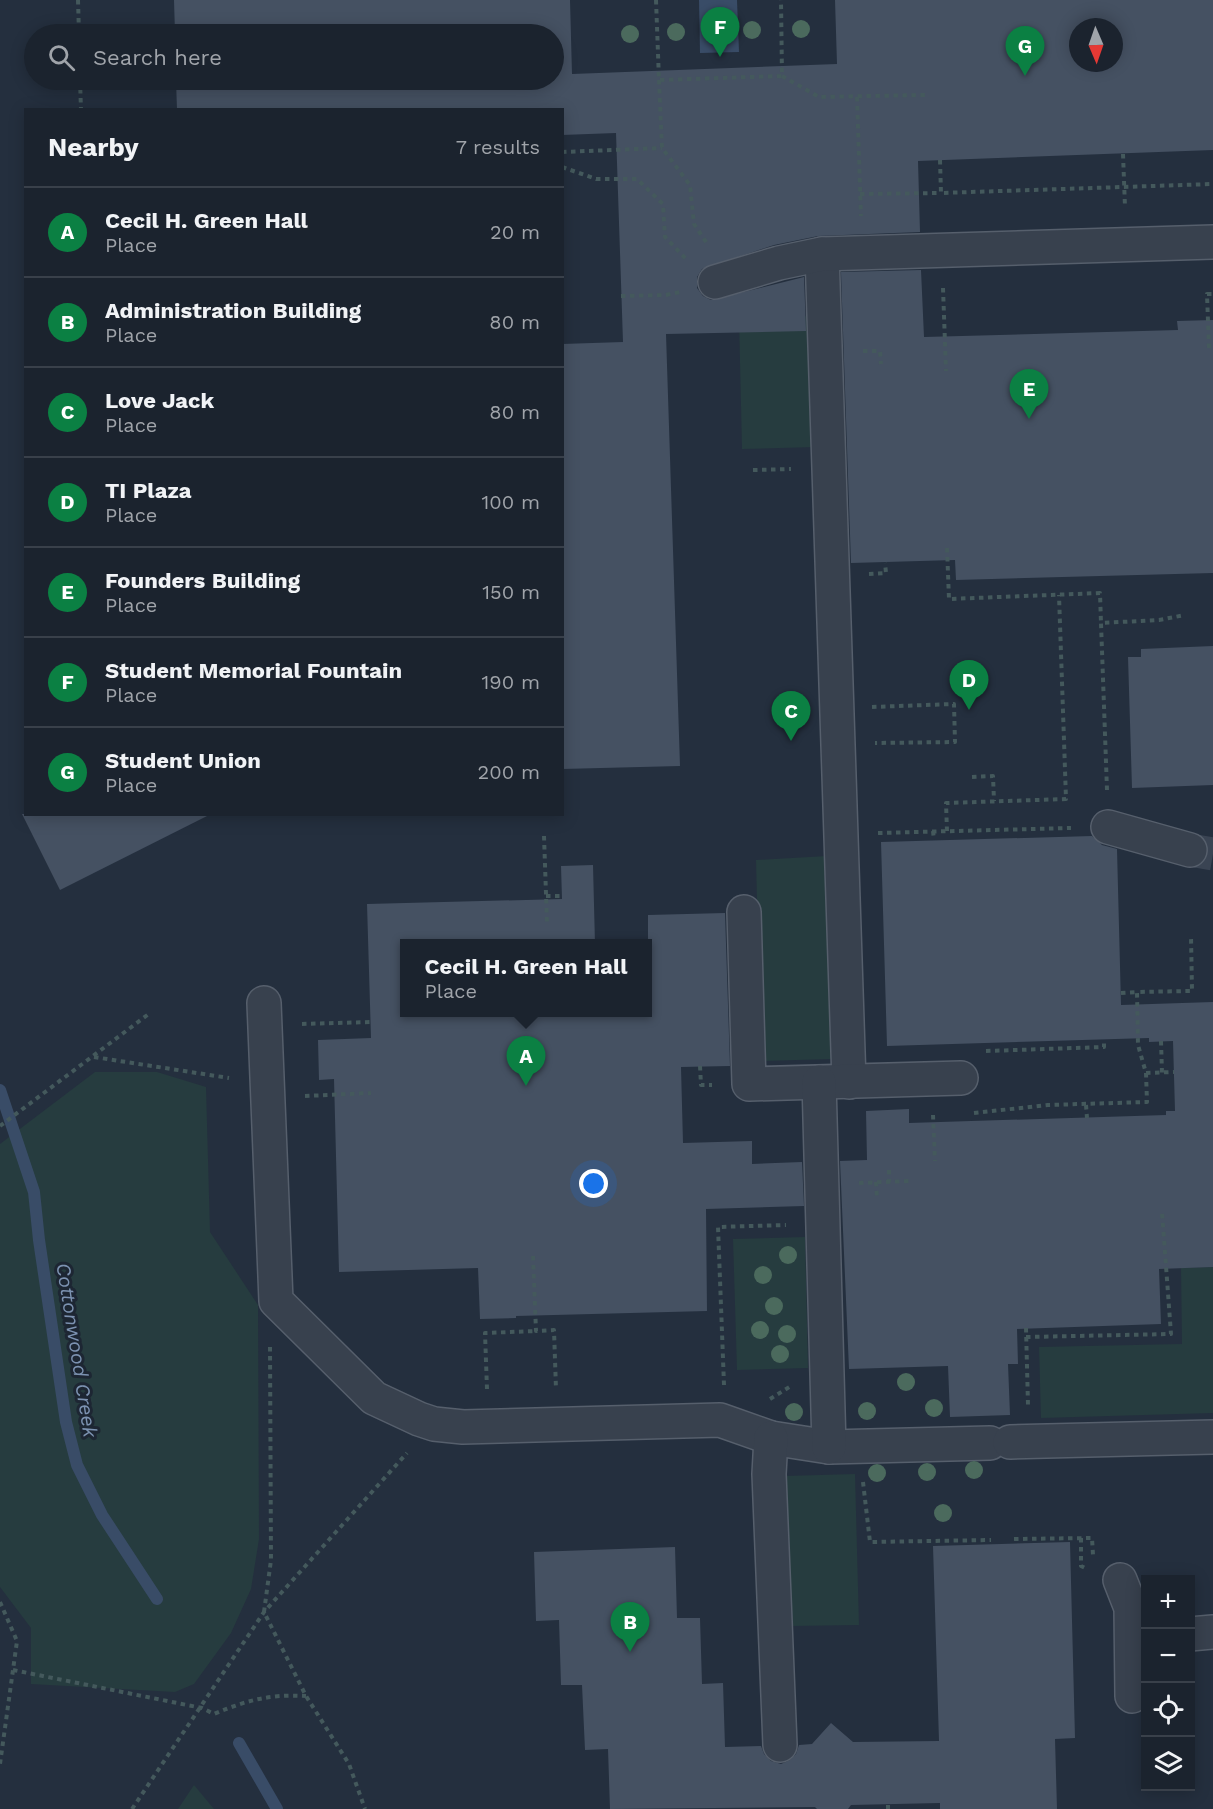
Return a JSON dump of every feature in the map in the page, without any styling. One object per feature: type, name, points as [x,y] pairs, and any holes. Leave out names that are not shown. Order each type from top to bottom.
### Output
[{"type":"street","points":[[716,282],[779,263],[822,254],[1213,242]]},
{"type":"street","points":[[822,254],[841,834],[834,1082],[822,1184],[829,1447]]},
{"type":"street","points":[[1108,827],[1190,850]]},
{"type":"street","points":[[744,912],[749,1084],[834,1082],[969,1065]]},
{"type":"street","points":[[265,1015],[276,1301],[374,1398],[434,1424],[488,1426],[720,1420],[748,1430],[829,1447],[1213,1437]]},
{"type":"street","points":[[748,1430],[769,1474],[780,1745]]},
{"type":"street","points":[[1120,1580],[1138,1635],[1132,1696]]},
{"type":"street","points":[[1195,1634],[1213,1632]]},
{"type":"path","points":[[78,0],[79,24]]},
{"type":"path","points":[[656,0],[662,148],[690,184],[693,225],[710,248],[748,274]]},
{"type":"path","points":[[780,0],[782,76]]},
{"type":"path","points":[[658,80],[782,76],[819,97],[925,95]]},
{"type":"path","points":[[80,90],[81,108]]},
{"type":"path","points":[[857,97],[862,253]]},
{"type":"path","points":[[564,152],[662,148]]},
{"type":"path","points":[[1123,154],[1124,186]]},
{"type":"path","points":[[940,160],[941,193]]},
{"type":"path","points":[[564,168],[596,179],[637,178],[663,204],[665,237],[688,261]]},
{"type":"path","points":[[860,194],[1213,184]]},
{"type":"path","points":[[621,296],[666,295],[716,282]]},
{"type":"path","points":[[943,287],[946,371]]},
{"type":"path","points":[[1209,348],[1210,321],[1207,294],[1213,294]]},
{"type":"path","points":[[841,834],[1108,827],[1100,593],[949,598],[947,548]]},
{"type":"path","points":[[947,831],[946,803],[1066,799],[1059,595]]},
{"type":"path","points":[[1101,623],[1158,620],[1185,615]]},
{"type":"path","points":[[837,708],[954,704],[955,742],[838,744]]},
{"type":"path","points":[[972,777],[993,776],[994,801]]},
{"type":"path","points":[[933,831],[934,840]]},
{"type":"path","points":[[544,836],[547,923]]},
{"type":"path","points":[[546,896],[562,897]]},
{"type":"path","points":[[1121,993],[1192,991],[1191,936]]},
{"type":"path","points":[[981,1114],[1048,1106],[1147,1102],[1146,1073],[1138,1045],[1137,992]]},
{"type":"path","points":[[0,1126],[150,1013]]},
{"type":"path","points":[[265,1015],[370,1022]]},
{"type":"path","points":[[969,1065],[1104,1047],[1104,1040]]},
{"type":"path","points":[[1161,1041],[1162,1073]]},
{"type":"path","points":[[94,1057],[268,1090],[371,1093]]},
{"type":"path","points":[[1146,1073],[1174,1072]]},
{"type":"path","points":[[1086,1105],[1087,1118]]},
{"type":"path","points":[[889,1170],[889,1182]]},
{"type":"path","points":[[822,1184],[910,1181]]},
{"type":"path","points":[[876,1182],[877,1199]]},
{"type":"path","points":[[1026,1337],[1171,1334],[1169,1279],[1164,1270],[1162,1212]]},
{"type":"path","points":[[748,1430],[718,1227],[822,1224]]},
{"type":"path","points":[[533,1256],[536,1331]]},
{"type":"path","points":[[276,1301],[270,1319],[271,1560],[264,1612],[306,1696],[349,1764],[365,1809]]},
{"type":"path","points":[[1010,1442],[1026,1328]]},
{"type":"path","points":[[488,1426],[485,1333],[554,1330],[558,1423]]},
{"type":"path","points":[[748,1430],[762,1405],[787,1386],[828,1383]]},
{"type":"path","points":[[132,1809],[202,1708],[264,1612],[434,1424]]},
{"type":"path","points":[[865,1447],[863,1482],[870,1542],[991,1540]]},
{"type":"path","points":[[1081,1538],[1081,1566]]},
{"type":"path","points":[[1014,1539],[1092,1538]]},
{"type":"path","points":[[0,1602],[17,1641],[0,1764]]},
{"type":"path","points":[[13,1670],[202,1708],[214,1714],[248,1700],[280,1695],[306,1696]]},
{"type":"green space","points":[[812,316],[816,447],[742,449],[739,318]]},
{"type":"green space","points":[[827,856],[832,1059],[761,1061],[756,860]]},
{"type":"green space","points":[[95,1072],[157,1072],[206,1087],[210,1232],[258,1305],[259,1539],[251,1589],[231,1633],[194,1684],[175,1692],[31,1684],[31,1628],[0,1587],[0,1144]]},
{"type":"green space","points":[[805,1237],[808,1368],[737,1370],[733,1239]]},
{"type":"green space","points":[[1213,1267],[1213,1413],[1041,1418],[1039,1347],[1182,1344],[1181,1268]]},
{"type":"green space","points":[[855,1474],[859,1625],[791,1626],[785,1476]]},
{"type":"green space","points":[[194,1785],[214,1809],[178,1809]]},
{"type":"water","points":[[699,0],[737,0],[739,52],[700,53]]},
{"type":"building","points":[[174,0],[570,0],[572,74],[837,64],[835,0],[1213,0],[1213,150],[918,161],[920,232],[818,236],[774,245],[702,269],[697,277],[697,288],[703,296],[711,300],[804,277],[806,331],[666,334],[680,766],[564,769],[564,344],[623,342],[616,133],[564,135],[564,108],[177,108],[176,90],[564,90],[564,24],[175,24]]},
{"type":"building","points":[[921,270],[924,337],[1178,330],[1177,321],[1213,320],[1213,573],[956,580],[955,560],[851,563],[841,272]]},
{"type":"building","points":[[1213,646],[1213,785],[1132,788],[1128,657],[1141,657],[1141,649]]},
{"type":"building","points":[[22,814],[24,816],[207,816],[60,890]]},
{"type":"building","points":[[1092,836],[1102,845],[1117,849],[1121,1005],[1213,1002],[1213,1267],[1159,1269],[1161,1324],[1017,1329],[1018,1364],[1008,1364],[1010,1415],[950,1417],[948,1366],[849,1369],[840,1161],[867,1160],[866,1111],[909,1109],[909,1123],[1166,1115],[1166,1111],[1175,1111],[1173,1041],[1149,1042],[1149,1038],[887,1046],[881,842]]},
{"type":"building","points":[[593,865],[595,939],[400,939],[400,1017],[652,1017],[652,939],[648,939],[648,915],[725,913],[730,1066],[681,1067],[683,1143],[752,1141],[752,1164],[802,1162],[804,1206],[706,1209],[707,1311],[480,1319],[478,1268],[339,1272],[334,1079],[319,1080],[318,1040],[371,1038],[367,904],[562,899],[561,866]]},
{"type":"building","points":[[1070,1542],[1075,1738],[1055,1739],[1057,1809],[940,1809],[940,1803],[851,1805],[848,1809],[817,1809],[815,1807],[610,1809],[608,1749],[585,1750],[582,1685],[561,1685],[559,1620],[536,1621],[534,1552],[675,1547],[677,1618],[700,1618],[702,1684],[723,1683],[725,1747],[761,1746],[764,1754],[771,1761],[781,1764],[796,1754],[799,1745],[812,1744],[831,1723],[853,1742],[939,1741],[933,1546]]},
{"type":"waterway","name":"Cottonwood Creek","points":[[0,1090],[34,1192],[66,1422],[77,1465],[102,1515],[157,1599]]},
{"type":"waterway","name":"Cottonwood Creek","points":[[239,1743],[277,1809]]},
{"type":"tunnel","points":[[1190,850],[1213,854]]},
{"type":"place","name":"Student Memorial Fountain","points":[[720,57]]},
{"type":"place","name":"Student Union","points":[[1025,76]]},
{"type":"place","name":"Founders Building","points":[[1029,419]]},
{"type":"place","name":"TI Plaza","points":[[969,710]]},
{"type":"place","name":"Love Jack","points":[[791,741]]},
{"type":"place","name":"Cecil H. Green Hall","points":[[526,1086]]},
{"type":"place","name":"Administration Building","points":[[630,1652]]}]
